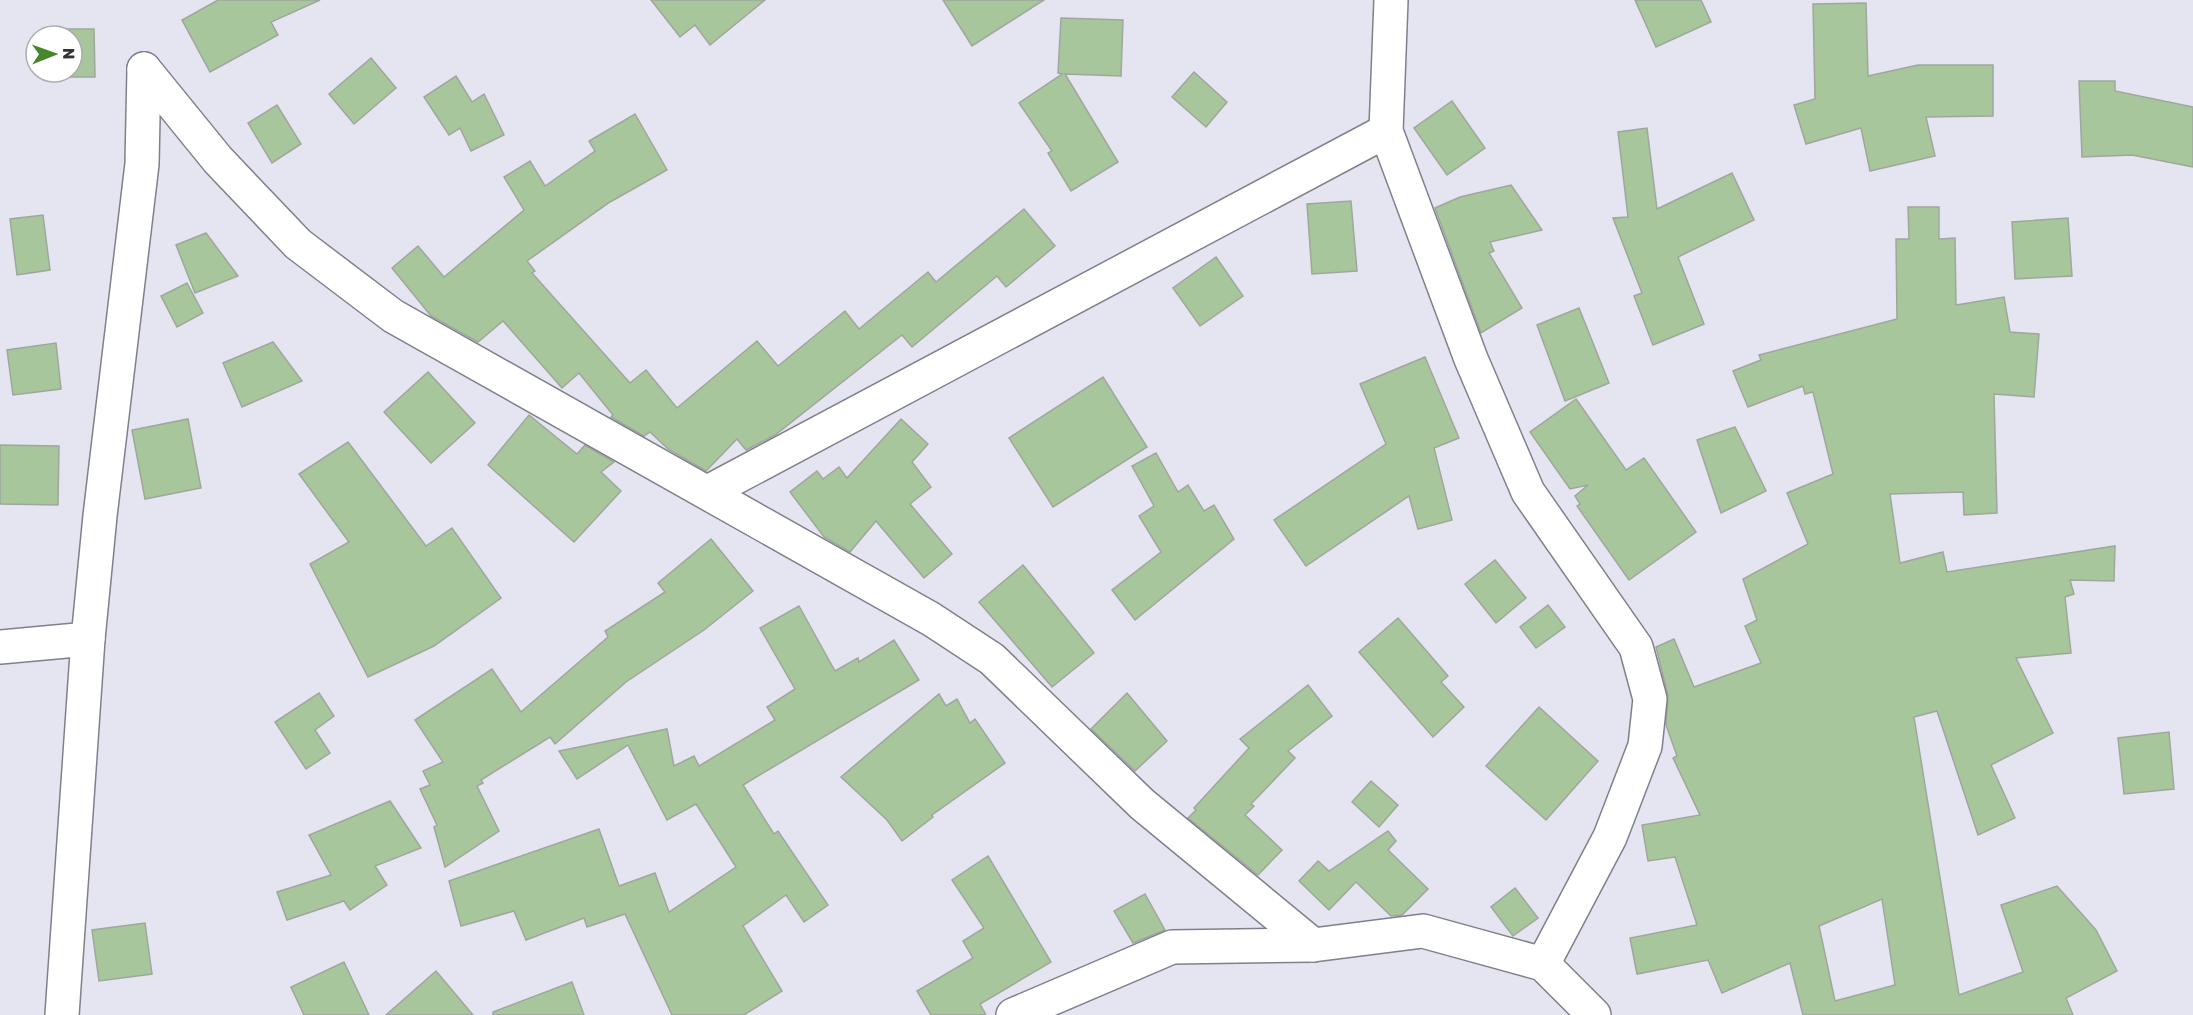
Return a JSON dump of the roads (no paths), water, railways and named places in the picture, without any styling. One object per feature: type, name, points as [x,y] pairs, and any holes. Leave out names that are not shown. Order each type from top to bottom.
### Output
[{"type":"street","points":[[1391,0],[1386,131],[1471,359],[1528,492],[1636,647],[1650,699],[1645,746],[1611,837],[1543,964]]},
{"type":"street","points":[[62,1015],[88,639],[101,504],[142,164],[144,69],[218,160],[298,244],[393,316],[708,492],[931,620],[992,659],[1142,804],[1313,945]]},
{"type":"street","points":[[708,492],[1386,131]]},
{"type":"street","points":[[0,647],[88,639]]},
{"type":"street","points":[[1016,1014],[1172,947],[1313,945],[1423,931],[1543,964],[1594,1015]]}]
